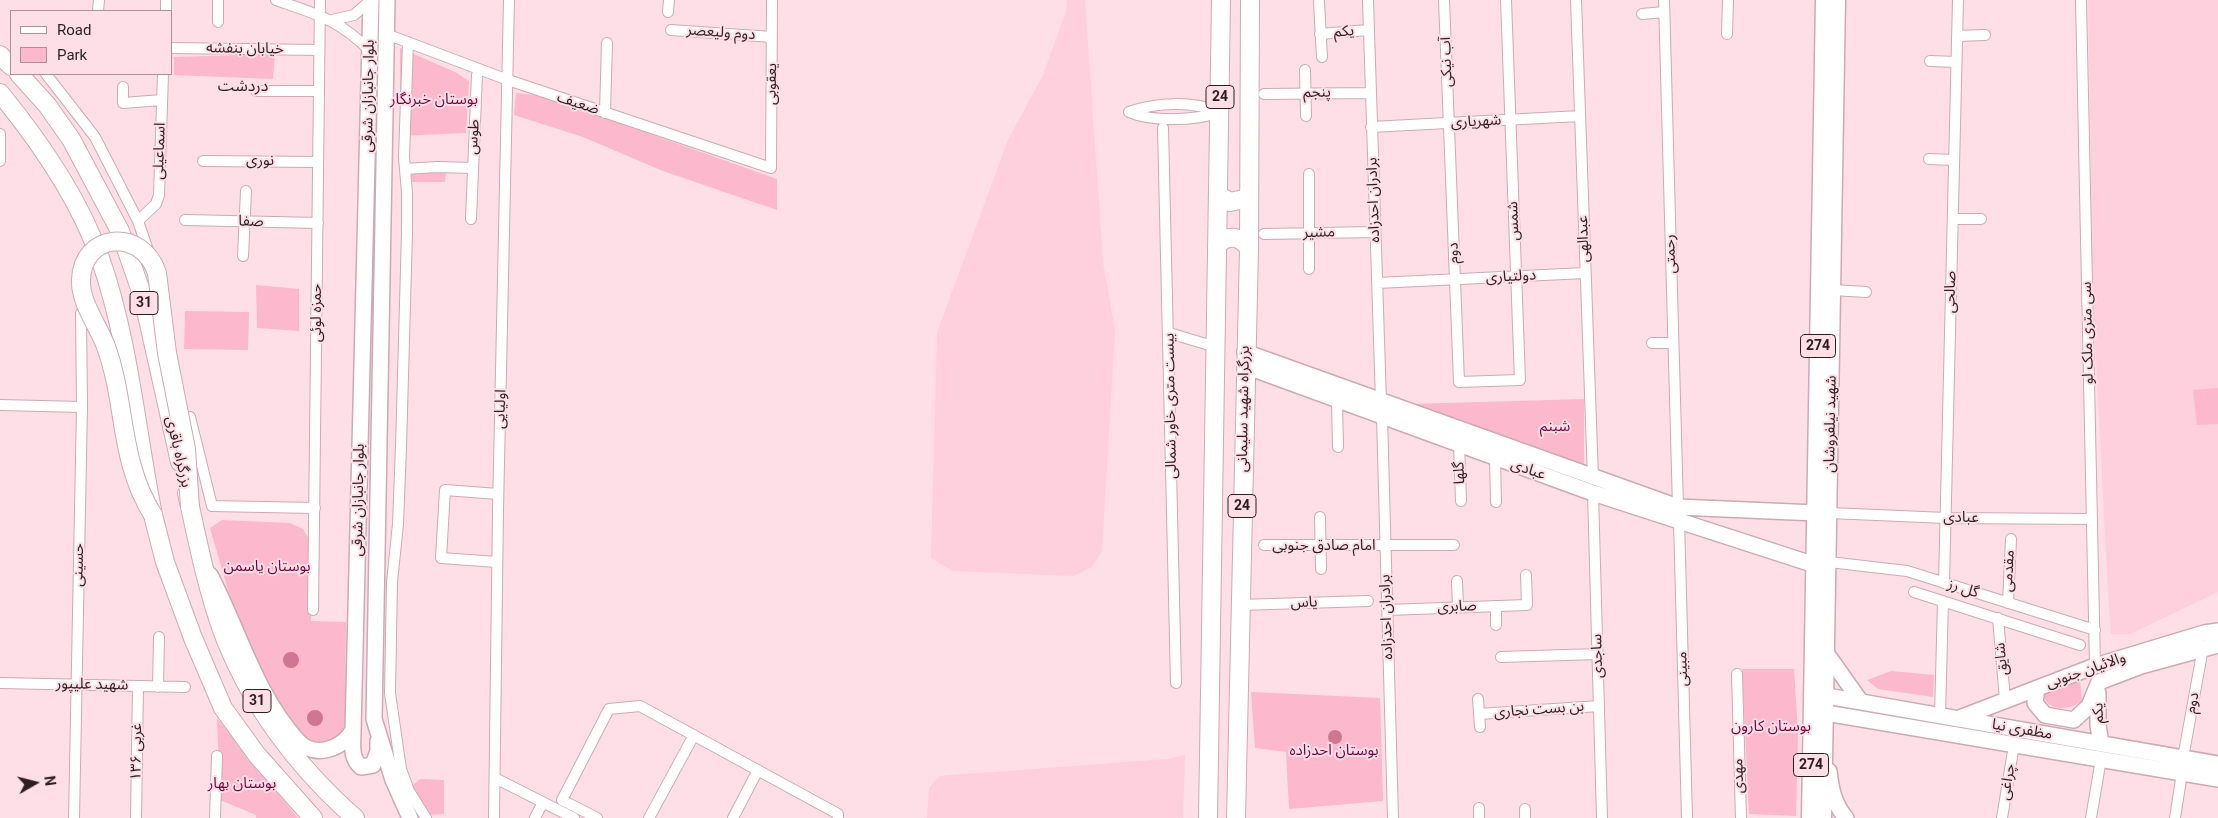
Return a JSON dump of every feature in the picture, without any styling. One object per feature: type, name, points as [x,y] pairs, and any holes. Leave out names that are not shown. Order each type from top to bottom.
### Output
[{"type":"highway","name":"بزرگراه شهید سلیمانی","points":[[1208,818],[1221,0]]},
{"type":"highway","name":"بزرگراه شهید سلیمانی","points":[[1236,818],[1249,249],[1250,0]]},
{"type":"highway","points":[[0,56],[10,65]]},
{"type":"highway","name":"بزرگراه باقری","points":[[21,75],[71,139],[120,231],[143,297],[202,560],[222,630],[263,712],[305,769],[355,818]]},
{"type":"highway","name":"31","points":[[0,93],[23,121],[59,176],[81,216],[100,258],[117,320],[152,515],[165,562],[190,630],[223,708],[257,755],[313,818]]},
{"type":"highway","points":[[1218,195],[1230,202],[1244,199],[1249,194]]},
{"type":"highway","points":[[1218,244],[1224,239],[1231,237],[1244,242],[1249,249]]},
{"type":"highway","points":[[152,515],[134,478],[113,371],[106,346],[82,291],[81,273],[87,259],[97,247],[111,242],[128,243],[145,251],[154,263],[157,273],[167,353],[186,449],[190,507]]},
{"type":"main road","name":"بلوار جانبازان شرقی","points":[[371,0],[352,730],[353,756],[355,763],[361,767],[373,765],[376,758],[377,731]]},
{"type":"main road","name":"بلوار جانبازان شرقی","points":[[387,0],[374,719],[393,780],[410,818]]},
{"type":"main road","name":"شهید نیلفروشان","points":[[1810,818],[1819,712],[1823,513],[1824,0]]},
{"type":"main road","name":"شهید نیلفروشان","points":[[1823,513],[1833,290],[1837,0]]},
{"type":"main road","name":"عبادی","points":[[1245,359],[1338,401],[1593,493],[1678,513],[1823,513]]},
{"type":"main road","name":"عبادی","points":[[1245,359],[1381,401],[1592,478],[1678,513],[1822,563]]},
{"type":"main road","points":[[202,560],[222,598],[250,664],[272,704],[299,742],[318,750],[333,749],[346,740],[352,730]]},
{"type":"main road","name":"شهید نیلفروشان","points":[[1819,694],[1827,654],[1822,563]]},
{"type":"main road","name":"والائیان جنوبی","points":[[1956,719],[2095,666],[2208,637]]},
{"type":"main road","name":"والائیان جنوبی","points":[[2208,637],[2218,645]]},
{"type":"main road","name":"والائیان جنوبی","points":[[2099,682],[2208,637]]},
{"type":"main road","points":[[1827,654],[1861,702]]},
{"type":"main road","points":[[2005,700],[2045,715],[2074,720],[2089,706],[2099,682]]},
{"type":"main road","name":"یکم","points":[[2099,682],[2097,706],[2101,751]]},
{"type":"main road","points":[[2037,688],[2035,703],[2045,715]]},
{"type":"main road","name":"مظفری نیا","points":[[1819,694],[1956,719],[2101,751],[2183,766],[2218,779]]},
{"type":"main road","points":[[1907,728],[1905,714],[1910,711]]},
{"type":"main road","name":"شهید نیلفروشان","points":[[1819,712],[1826,746],[1823,818]]},
{"type":"main road","name":"مظفری نیا","points":[[1819,712],[2014,745],[2101,751]]},
{"type":"main road","points":[[1826,746],[1831,790],[1836,804],[1846,818]]},
{"type":"main road","name":"مظفری نیا","points":[[2183,766],[2218,764]]},
{"type":"street","points":[[218,0],[218,22]]},
{"type":"street","points":[[276,0],[332,20],[353,33],[370,51]]},
{"type":"street","name":"حمزه لوئی","points":[[313,610],[320,0]]},
{"type":"street","points":[[332,20],[354,15],[371,0]]},
{"type":"street","name":"اولیایی","points":[[494,818],[498,494],[510,0]]},
{"type":"street","points":[[668,12],[669,0]]},
{"type":"street","name":"یعقوبی","points":[[771,168],[772,0]]},
{"type":"street","name":"برادران احدزاده","points":[[1368,0],[1381,401]]},
{"type":"street","name":"آب نیکی","points":[[1444,0],[1449,123]]},
{"type":"street","name":"شمس","points":[[1459,382],[1520,380],[1506,0]]},
{"type":"street","name":"عبدالهی","points":[[1576,0],[1592,478]]},
{"type":"street","name":"رحمتی","points":[[1664,0],[1678,513]]},
{"type":"street","points":[[1728,0],[1728,34]]},
{"type":"street","name":"صالحی","points":[[1944,583],[1958,0]]},
{"type":"street","name":"سی متری ملک لو","points":[[2081,0],[2095,666]]},
{"type":"street","name":"یکم","points":[[1318,2],[1322,58]]},
{"type":"street","points":[[1642,14],[1664,12]]},
{"type":"street","name":"دوم ولیعصر","points":[[671,30],[772,37]]},
{"type":"street","name":"یکم","points":[[1320,34],[1368,30]]},
{"type":"street","name":"ضعیف","points":[[386,34],[508,80],[771,168]]},
{"type":"street","points":[[1957,36],[1985,36]]},
{"type":"street","points":[[408,42],[405,169],[407,202],[400,473],[392,591],[391,702],[402,769],[409,791],[426,818]]},
{"type":"street","points":[[605,113],[606,43]]},
{"type":"street","name":"خیابان بنفشه","points":[[172,48],[319,50]]},
{"type":"street","points":[[1930,61],[1956,62]]},
{"type":"street","points":[[1305,70],[1306,116]]},
{"type":"street","points":[[47,75],[95,137],[138,221],[159,282]]},
{"type":"street","name":"اسماعیلی","points":[[138,221],[156,204],[159,195],[163,75]]},
{"type":"street","name":"طوس","points":[[471,219],[477,75]]},
{"type":"street","points":[[123,87],[123,103],[162,100]]},
{"type":"street","points":[[256,91],[319,91]]},
{"type":"street","name":"پنجم","points":[[1264,94],[1370,93]]},
{"type":"street","points":[[1202,105],[1220,112],[1204,118],[1143,118],[1129,112],[1143,106],[1202,105]]},
{"type":"street","name":"شهریاری","points":[[1372,127],[1580,116]]},
{"type":"street","name":"دوم","points":[[1449,123],[1459,382]]},
{"type":"street","name":"بیست متری خاور شمالی","points":[[1163,128],[1176,683]]},
{"type":"street","points":[[0,134],[0,161]]},
{"type":"street","points":[[1929,159],[1954,160]]},
{"type":"street","name":"نوری","points":[[203,161],[318,162]]},
{"type":"street","name":"طوس","points":[[405,169],[436,167],[473,168]]},
{"type":"street","points":[[1309,174],[1309,269]]},
{"type":"street","points":[[243,256],[246,191]]},
{"type":"street","points":[[1953,219],[1982,219]]},
{"type":"street","name":"صفا","points":[[185,220],[318,223]]},
{"type":"street","name":"مشیر","points":[[1264,234],[1375,232]]},
{"type":"street","name":"دولتیاری","points":[[1377,283],[1586,273]]},
{"type":"street","points":[[1833,290],[1866,292]]},
{"type":"street","name":"حسینی","points":[[74,818],[82,407],[81,313]]},
{"type":"street","points":[[1169,333],[1216,346]]},
{"type":"street","points":[[1652,343],[1673,343]]},
{"type":"street","points":[[1338,401],[1338,447]]},
{"type":"street","points":[[0,405],[82,407]]},
{"type":"street","points":[[190,417],[212,506],[315,508]]},
{"type":"street","name":"برادران احدزاده","points":[[1382,417],[1393,818]]},
{"type":"street","name":"گلها","points":[[1459,444],[1461,501]]},
{"type":"street","points":[[1495,458],[1496,502]]},
{"type":"street","points":[[497,562],[440,558],[445,490],[498,494]]},
{"type":"street","name":"ساجدی","points":[[1593,493],[1602,818]]},
{"type":"street","name":"مبینی","points":[[1678,513],[1687,818]]},
{"type":"street","name":"عبادی","points":[[1823,513],[1946,518],[2092,519]]},
{"type":"street","points":[[1320,517],[1321,569]]},
{"type":"street","name":"مقدمی","points":[[2008,603],[2011,539]]},
{"type":"street","name":"امام صادق جنوبی","points":[[1264,545],[1454,545]]},
{"type":"street","name":"گل رز","points":[[1822,563],[1907,571],[2094,630]]},
{"type":"street","name":"صابری","points":[[1387,610],[1527,605],[1526,575]]},
{"type":"street","points":[[1457,581],[1458,607]]},
{"type":"street","name":"گل رز","points":[[1914,592],[2080,645]]},
{"type":"street","name":"یاس","points":[[1240,605],[1368,600]]},
{"type":"street","points":[[1940,716],[1943,601]]},
{"type":"street","points":[[1496,606],[1496,625]]},
{"type":"street","name":"شایق","points":[[1998,618],[2005,700]]},
{"type":"street","points":[[158,687],[159,637]]},
{"type":"street","name":"دوم","points":[[2176,818],[2183,766],[2208,637]]},
{"type":"street","points":[[1501,657],[1598,654]]},
{"type":"street","name":"مهدی","points":[[1736,674],[1741,818]]},
{"type":"street","name":"شهید علیپور","points":[[0,683],[185,688]]},
{"type":"street","name":"۱۳۶ غربی","points":[[136,818],[138,686]]},
{"type":"street","points":[[1478,699],[1480,727]]},
{"type":"street","points":[[374,702],[391,702]]},
{"type":"street","points":[[596,818],[562,800],[609,709],[640,706],[838,814],[838,818]]},
{"type":"street","name":"بن بست نجاری","points":[[1479,714],[1599,706]]},
{"type":"street","points":[[649,818],[694,735]]},
{"type":"street","name":"چراغی","points":[[2002,818],[2014,745]]},
{"type":"street","points":[[2091,818],[2101,751]]},
{"type":"street","points":[[216,818],[217,756]]},
{"type":"street","points":[[733,818],[758,770]]},
{"type":"street","points":[[495,778],[574,818]]},
{"type":"street","points":[[535,818],[543,802]]},
{"type":"shaded area","points":[[1067,0],[1085,0],[1103,262],[1115,331],[1102,551],[1092,567],[1074,576],[952,571],[931,558],[937,333],[1008,140],[1043,75],[1066,12]]},
{"type":"shaded area","points":[[2088,0],[2218,0],[2218,592],[2130,634],[2111,634],[2108,593],[2093,301]]},
{"type":"shaded area","points":[[288,652],[294,652],[299,657],[297,666],[288,668],[283,663],[283,657]]},
{"type":"shaded area","points":[[315,710],[321,712],[323,718],[321,724],[315,726],[309,724],[307,718],[309,712]]},
{"type":"shaded area","points":[[1332,730],[1338,730],[1342,737],[1338,744],[1332,744],[1328,740],[1328,734]]},
{"type":"shaded area","points":[[1185,755],[1183,818],[927,818],[929,788],[939,776],[1167,759]]},
{"type":"green space","name":"بوستان خبرنگار","points":[[400,48],[455,72],[469,81],[466,133],[400,136]]},
{"type":"green space","points":[[275,54],[273,79],[174,75],[174,57]]},
{"type":"green space","points":[[516,93],[543,96],[777,179],[777,210],[663,171],[583,137],[514,115]]},
{"type":"green space","points":[[446,170],[445,182],[412,182],[412,171]]},
{"type":"green space","points":[[256,285],[299,289],[299,331],[257,328]]},
{"type":"green space","points":[[185,311],[249,312],[248,350],[184,349]]},
{"type":"green space","points":[[2218,388],[2218,424],[2197,425],[2193,390]]},
{"type":"green space","name":"شبنم","points":[[1584,399],[1584,467],[1412,404]]},
{"type":"green space","name":"بوستان یاسمن","points":[[222,520],[290,523],[303,529],[310,541],[311,621],[346,622],[345,727],[330,751],[299,737],[266,682],[232,604],[210,528]]},
{"type":"green space","name":"بوستان کارون","points":[[1742,669],[1794,669],[1798,732],[1796,816],[1749,814]]},
{"type":"green space","points":[[1891,671],[1934,675],[1933,697],[1878,689],[1867,680]]},
{"type":"green space","points":[[2080,680],[2082,701],[2078,704],[2058,708],[2045,700],[2045,693]]},
{"type":"green space","name":"بوستان احدزاده","points":[[1251,692],[1380,698],[1383,801],[1289,809],[1286,752],[1255,748]]},
{"type":"green space","name":"بوستان بهار","points":[[217,718],[298,818],[256,818],[256,815],[220,800]]},
{"type":"green space","points":[[420,779],[444,780],[444,814],[428,815],[413,785]]},
{"type":"district","name":"دردشت","points":[[243,87]]}]
